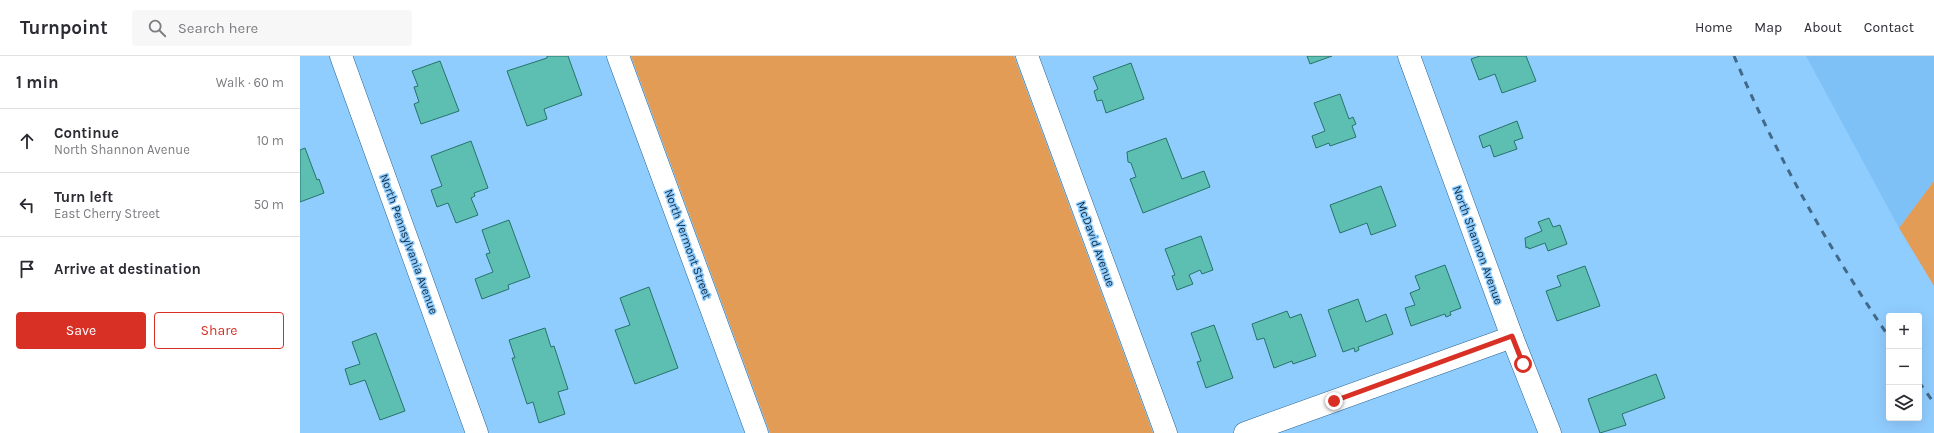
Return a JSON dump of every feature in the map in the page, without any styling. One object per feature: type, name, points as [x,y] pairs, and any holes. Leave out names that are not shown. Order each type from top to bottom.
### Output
[{"type":"street","name":"North Pennsylvania Avenue","points":[[341,56],[477,433]]},
{"type":"street","name":"North Vermont Street","points":[[618,56],[757,433]]},
{"type":"street","name":"McDavid Avenue","points":[[1027,56],[1166,433]]},
{"type":"street","name":"North Shannon Avenue","points":[[1408,56],[1512,336],[1550,433]]},
{"type":"street","points":[[1245,433],[1512,336]]},
{"type":"shaded area","points":[[631,56],[1014,56],[1153,433],[770,433]]},
{"type":"shaded area","points":[[1806,56],[1934,56],[1934,181],[1899,228]]},
{"type":"shaded area","points":[[1934,181],[1934,286],[1899,228]]},
{"type":"building","points":[[547,56],[568,56],[582,95],[544,109],[547,119],[527,126],[507,71],[547,58]]},
{"type":"building","points":[[1307,56],[1332,56],[1310,64]]},
{"type":"building","points":[[1480,56],[1526,56],[1536,81],[1502,93],[1495,74],[1479,80],[1471,59]]},
{"type":"building","points":[[440,61],[459,111],[421,124],[414,104],[419,102],[414,87],[418,86],[412,71]]},
{"type":"building","points":[[1131,63],[1144,99],[1106,113],[1102,100],[1097,101],[1094,91],[1098,89],[1093,77]]},
{"type":"building","points":[[1340,94],[1349,119],[1353,117],[1356,124],[1352,126],[1356,137],[1330,146],[1329,143],[1316,148],[1312,136],[1325,131],[1314,103]]},
{"type":"building","points":[[1517,121],[1523,138],[1514,141],[1517,149],[1494,157],[1490,145],[1483,148],[1479,136]]},
{"type":"building","points":[[1166,138],[1182,179],[1204,171],[1210,187],[1143,213],[1130,179],[1136,177],[1131,163],[1128,162],[1127,152]]},
{"type":"building","points":[[471,141],[488,188],[474,193],[475,196],[471,198],[478,215],[456,223],[448,203],[437,207],[431,190],[442,186],[431,156]]},
{"type":"building","points":[[305,148],[317,180],[319,179],[324,193],[300,202],[300,150]]},
{"type":"building","points":[[1381,186],[1396,226],[1371,235],[1367,223],[1340,233],[1330,205]]},
{"type":"building","points":[[1549,218],[1553,227],[1560,225],[1567,244],[1548,251],[1545,243],[1529,249],[1528,247],[1526,248],[1525,238],[1542,231],[1538,222]]},
{"type":"building","points":[[509,220],[530,277],[508,285],[509,289],[482,299],[475,279],[493,272],[486,254],[490,253],[482,230]]},
{"type":"building","points":[[1201,236],[1213,270],[1202,274],[1200,270],[1189,275],[1193,284],[1177,290],[1172,276],[1175,275],[1165,249]]},
{"type":"building","points":[[1445,265],[1461,308],[1450,312],[1451,315],[1446,317],[1445,314],[1411,326],[1405,308],[1415,305],[1410,293],[1420,289],[1415,276]]},
{"type":"building","points":[[1585,266],[1600,306],[1557,321],[1546,291],[1561,286],[1557,276]]},
{"type":"building","points":[[649,287],[678,368],[635,384],[615,330],[630,325],[620,298]]},
{"type":"building","points":[[1358,299],[1366,322],[1386,314],[1393,334],[1358,347],[1359,350],[1355,352],[1354,348],[1343,352],[1328,310]]},
{"type":"building","points":[[1287,311],[1290,318],[1301,314],[1316,356],[1293,364],[1292,361],[1274,368],[1264,338],[1257,340],[1252,324]]},
{"type":"building","points":[[1214,325],[1233,378],[1206,388],[1197,362],[1201,361],[1191,333]]},
{"type":"building","points":[[545,328],[551,347],[554,346],[568,389],[558,392],[565,414],[539,423],[533,402],[527,404],[512,358],[515,358],[509,340]]},
{"type":"building","points":[[376,333],[405,411],[380,420],[365,380],[350,385],[345,369],[360,364],[352,342]]},
{"type":"building","points":[[1656,374],[1665,398],[1622,414],[1626,425],[1600,433],[1588,399]]},
{"type":"railway","points":[[1734,56],[1750,93],[1805,201],[1845,270],[1886,332]]},
{"type":"railway","points":[[1921,385],[1934,403]]},
{"type":"route","points":[[1334,401],[1512,336],[1523,364]]}]
